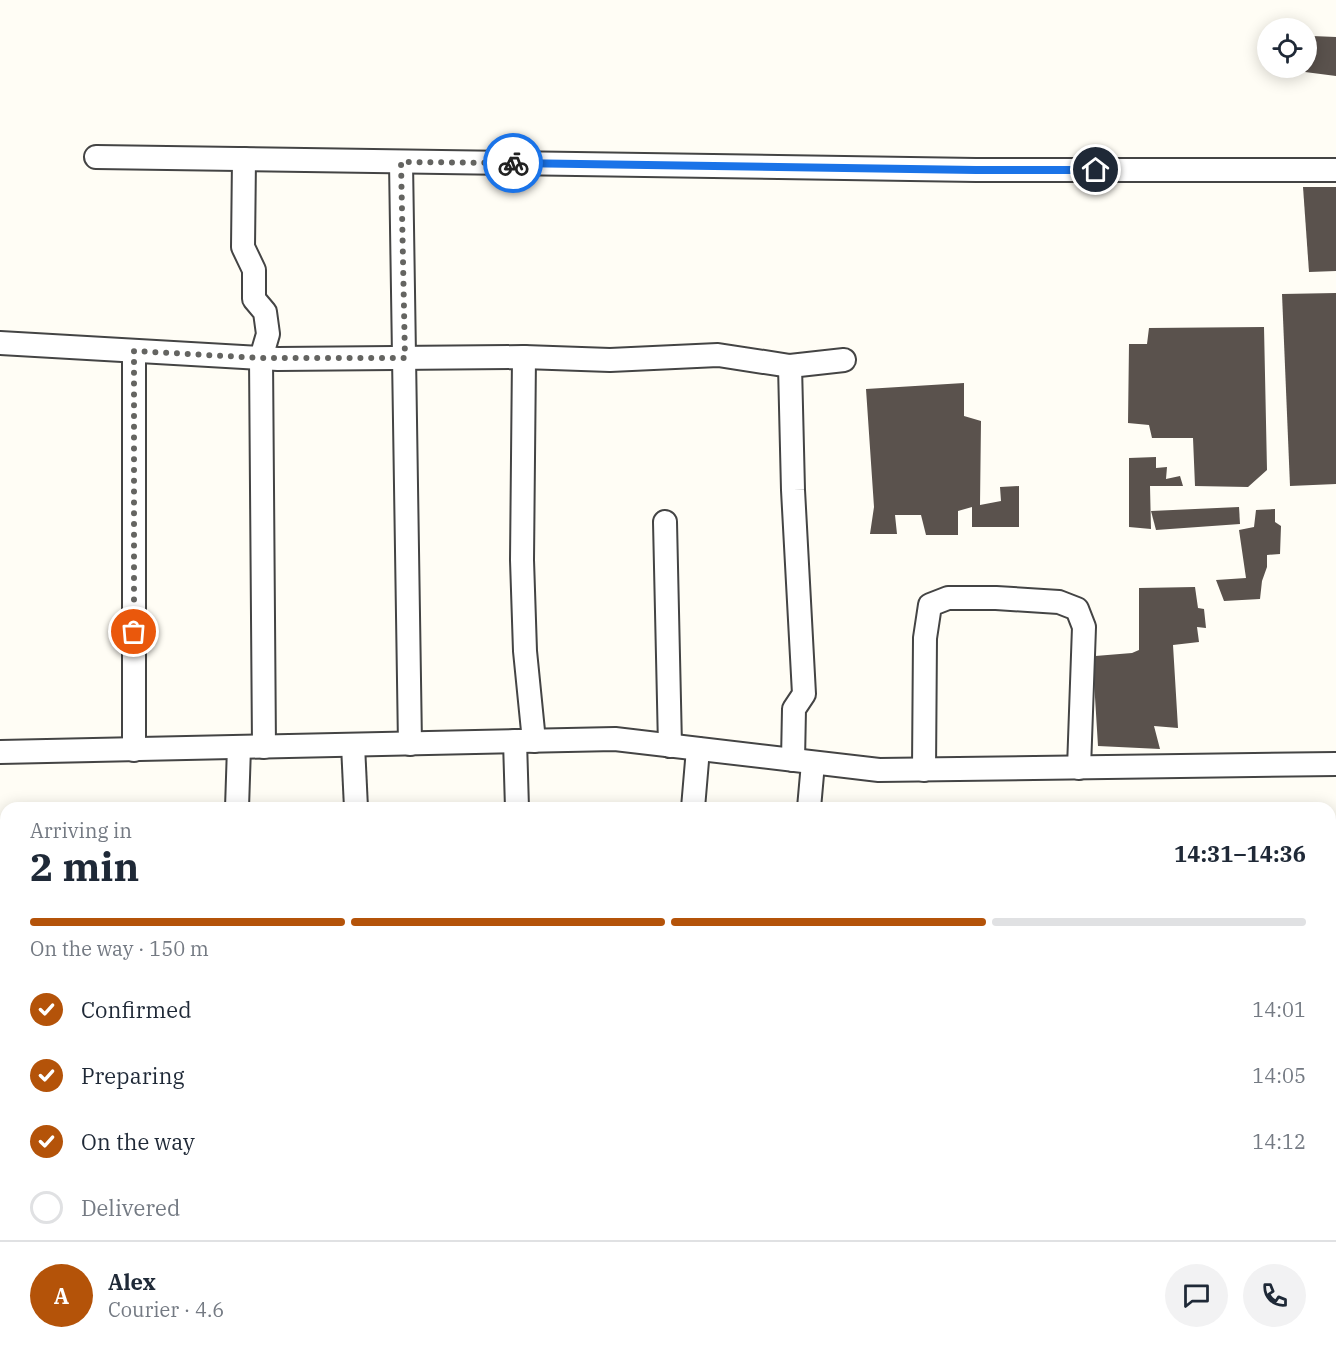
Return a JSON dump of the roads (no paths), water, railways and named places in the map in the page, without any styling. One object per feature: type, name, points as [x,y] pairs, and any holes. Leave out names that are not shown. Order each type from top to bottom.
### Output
[{"type":"street","points":[[96,157],[976,170],[1336,170]]},
{"type":"street","points":[[244,159],[243,247],[254,270],[254,299],[265,312],[268,334],[261,358],[264,747]]},
{"type":"street","points":[[401,162],[410,744]]},
{"type":"street","points":[[0,343],[261,358],[524,357],[610,360],[718,355],[790,366],[844,360]]},
{"type":"street","points":[[134,351],[134,750]]},
{"type":"street","points":[[518,802],[525,741],[524,357]]},
{"type":"street","points":[[790,366],[793,490],[804,693],[794,709],[808,802]]},
{"type":"street","points":[[665,522],[670,746]]},
{"type":"street","points":[[924,770],[925,638],[930,605],[948,598],[1059,602],[1077,609],[1084,627],[1079,768]]},
{"type":"street","points":[[0,752],[615,739],[879,770],[1336,764]]},
{"type":"street","points":[[353,745],[356,802]]},
{"type":"street","points":[[237,802],[240,747]]},
{"type":"street","points":[[694,802],[698,749]]}]
